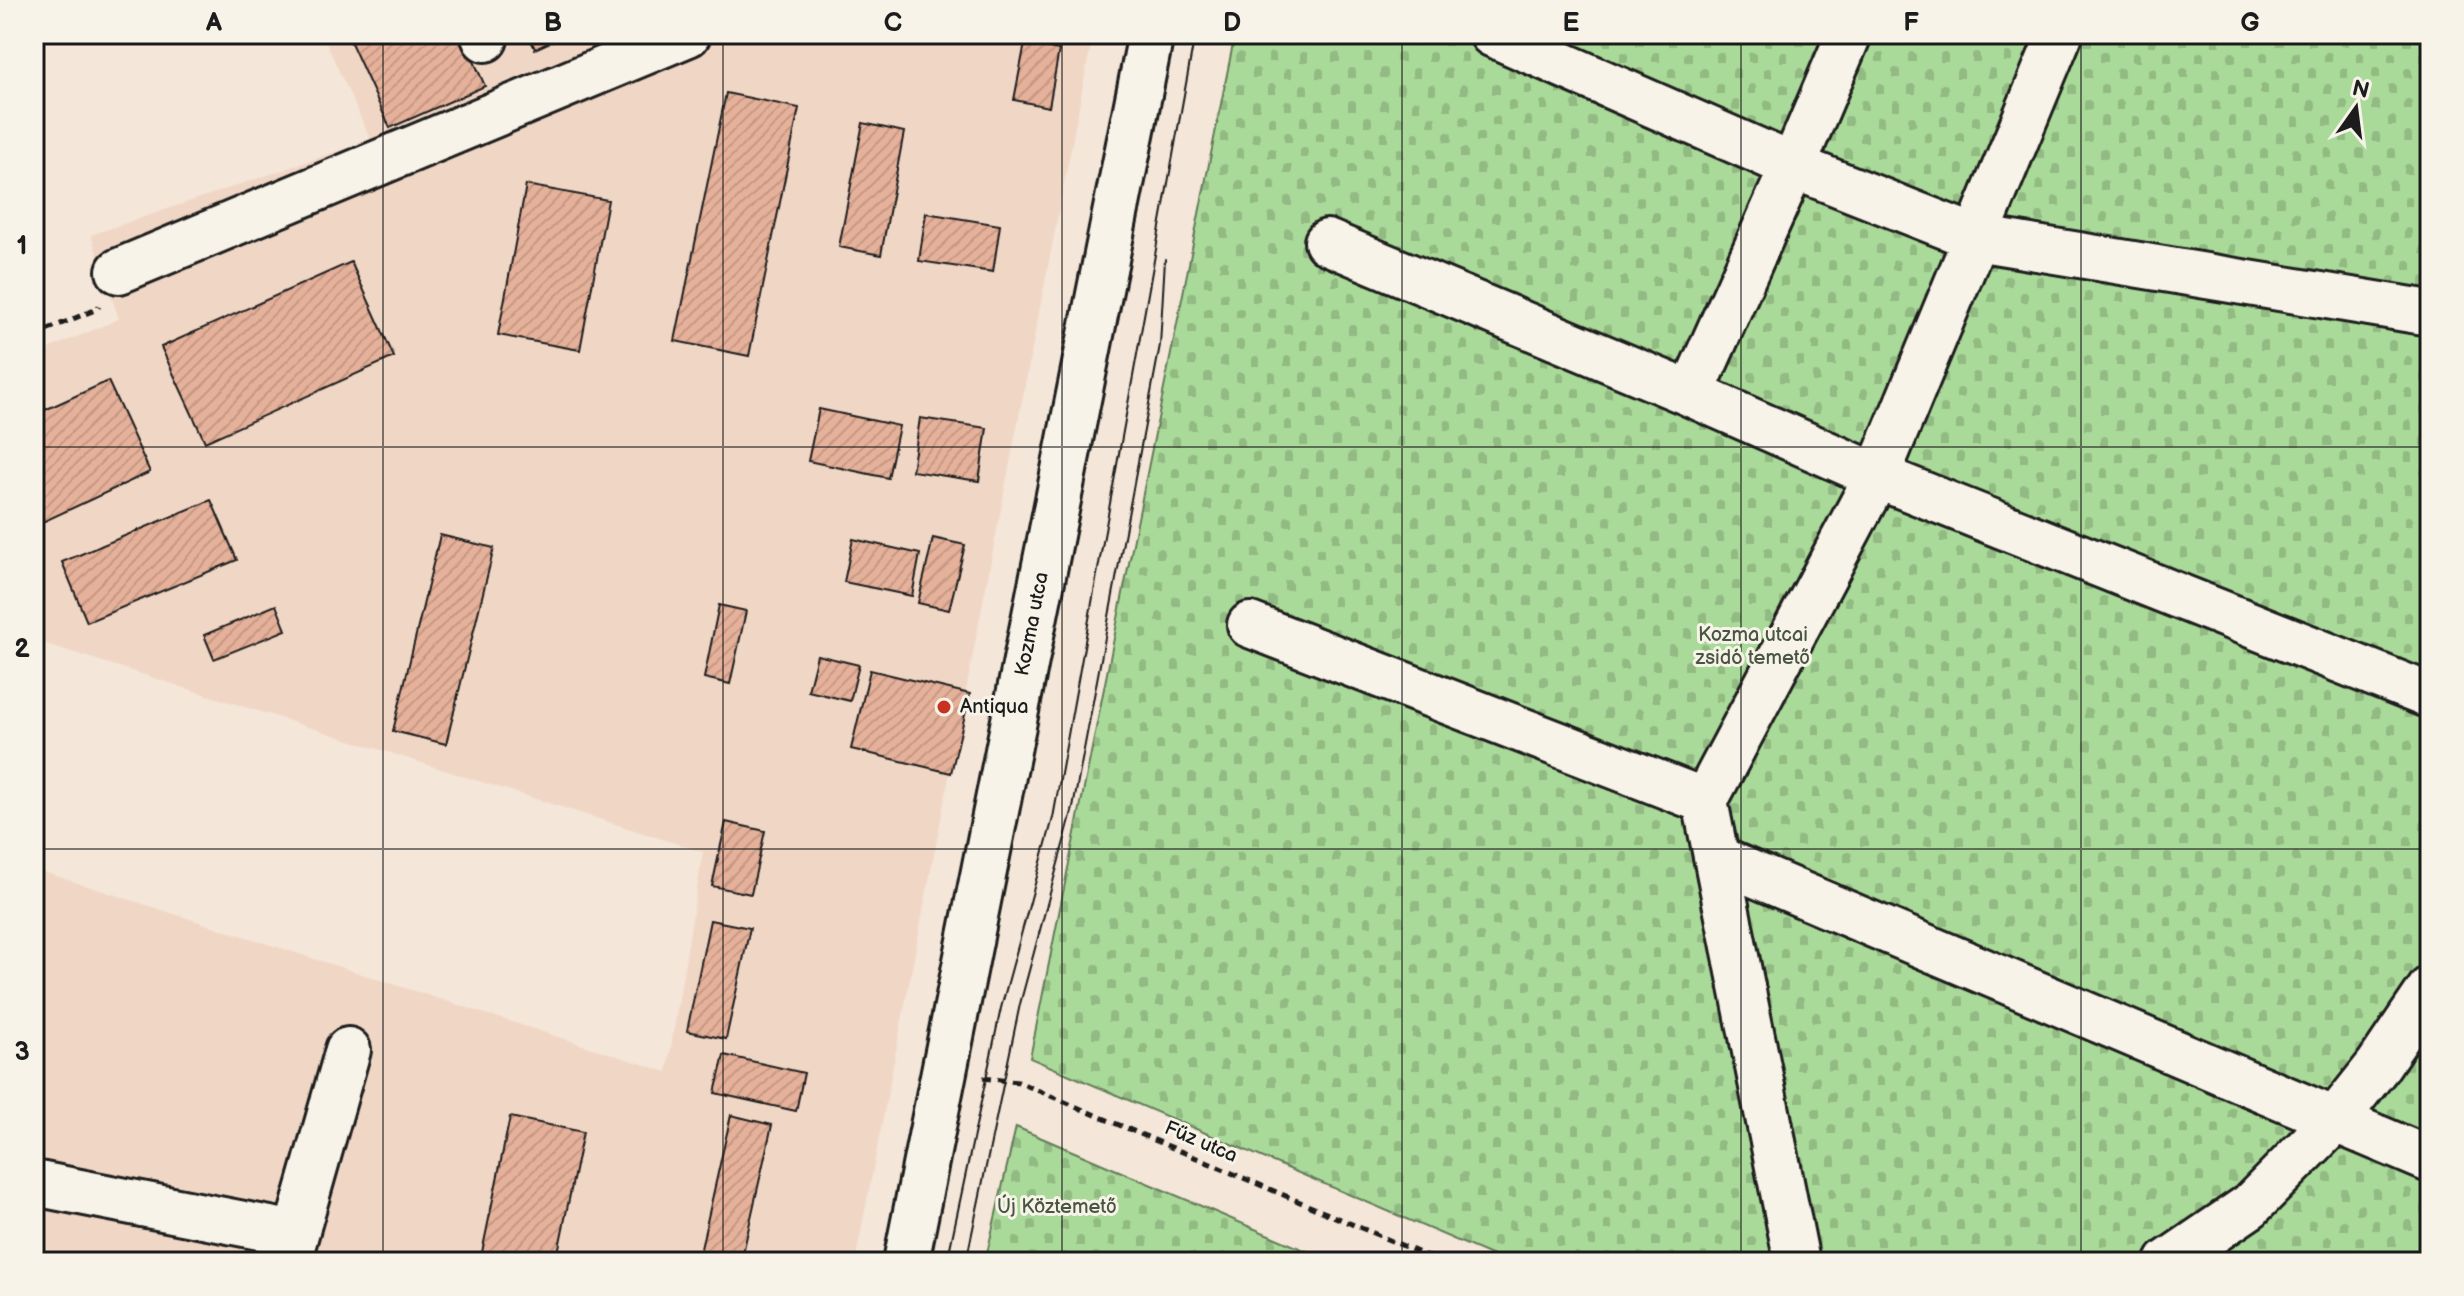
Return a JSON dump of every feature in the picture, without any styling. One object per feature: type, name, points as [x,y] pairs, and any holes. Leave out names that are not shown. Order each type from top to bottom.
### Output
[{"type":"street","points":[[119,271],[688,34]]},
{"type":"street","name":"Kozma utca","points":[[906,1262],[1151,34]]},
{"type":"street","points":[[1492,34],[1578,51],[1793,166],[1976,238],[2430,313]]},
{"type":"street","points":[[1691,394],[1849,34]]},
{"type":"street","points":[[1797,1262],[1705,801],[1877,476],[2060,34]]},
{"type":"street","points":[[1327,242],[1691,394],[1877,476],[2430,696]]},
{"type":"street","points":[[1250,625],[1705,801]]},
{"type":"street","points":[[1718,859],[2430,1160]]},
{"type":"street","points":[[2168,1262],[2250,1206],[2335,1120],[2377,1067],[2430,989]]},
{"type":"street","points":[[34,1183],[292,1248],[348,1050]]},
{"type":"path","points":[[34,335],[97,309],[119,271]]},
{"type":"path","name":"Fűz utca","points":[[941,1075],[1018,1082],[1441,1262]]},
{"type":"shaded area","points":[[322,34],[1093,34],[855,1262],[34,1262],[34,869],[667,1072],[703,852],[34,640],[34,355],[119,319],[91,235],[371,140]]},
{"type":"green space","name":"Kozma utcai zsidó temető","points":[[1235,34],[2430,34],[2430,1262],[1507,1262],[1030,1058]]},
{"type":"green space","name":"Új Köztemető","points":[[1016,1127],[1332,1262],[985,1262]]},
{"type":"building","points":[[347,34],[462,34],[485,86],[390,128]]},
{"type":"building","points":[[528,34],[568,34],[535,49]]},
{"type":"building","points":[[1025,43],[1059,50],[1049,107],[1014,100]]},
{"type":"building","points":[[726,93],[799,108],[749,356],[675,341]]},
{"type":"building","points":[[863,123],[904,132],[881,255],[839,247]]},
{"type":"building","points":[[526,185],[608,200],[580,350],[498,335]]},
{"type":"building","points":[[926,213],[1000,225],[993,272],[919,261]]},
{"type":"building","points":[[351,262],[394,357],[205,442],[161,347]]},
{"type":"building","points":[[108,381],[150,472],[34,526],[34,415]]},
{"type":"building","points":[[819,409],[899,426],[888,478],[808,461]]},
{"type":"building","points":[[920,418],[987,428],[979,481],[912,471]]},
{"type":"building","points":[[211,500],[237,560],[87,622],[62,562]]},
{"type":"building","points":[[440,535],[494,548],[446,744],[393,731]]},
{"type":"building","points":[[933,538],[965,545],[949,610],[918,603]]},
{"type":"building","points":[[853,539],[920,554],[912,596],[844,582]]},
{"type":"building","points":[[276,605],[286,630],[214,659],[204,635]]},
{"type":"building","points":[[719,605],[746,611],[730,684],[704,678]]},
{"type":"building","points":[[817,655],[859,665],[850,701],[808,691]]},
{"type":"building","points":[[870,670],[970,694],[951,773],[851,749]]},
{"type":"building","points":[[726,822],[765,831],[751,894],[712,886]]},
{"type":"building","points":[[710,920],[750,928],[726,1039],[687,1031]]},
{"type":"building","points":[[724,1055],[804,1073],[796,1111],[715,1093]]},
{"type":"building","points":[[731,1115],[772,1125],[741,1262],[698,1262]]},
{"type":"building","points":[[510,1117],[583,1132],[556,1262],[480,1262]]},
{"type":"tram line","points":[[947,1262],[1001,1008],[1053,818],[1195,34]]},
{"type":"tram line","points":[[966,1262],[1020,1004],[1073,808],[1160,345],[1165,259]]},
{"type":"place","name":"Antiqua","points":[[944,707]]}]
